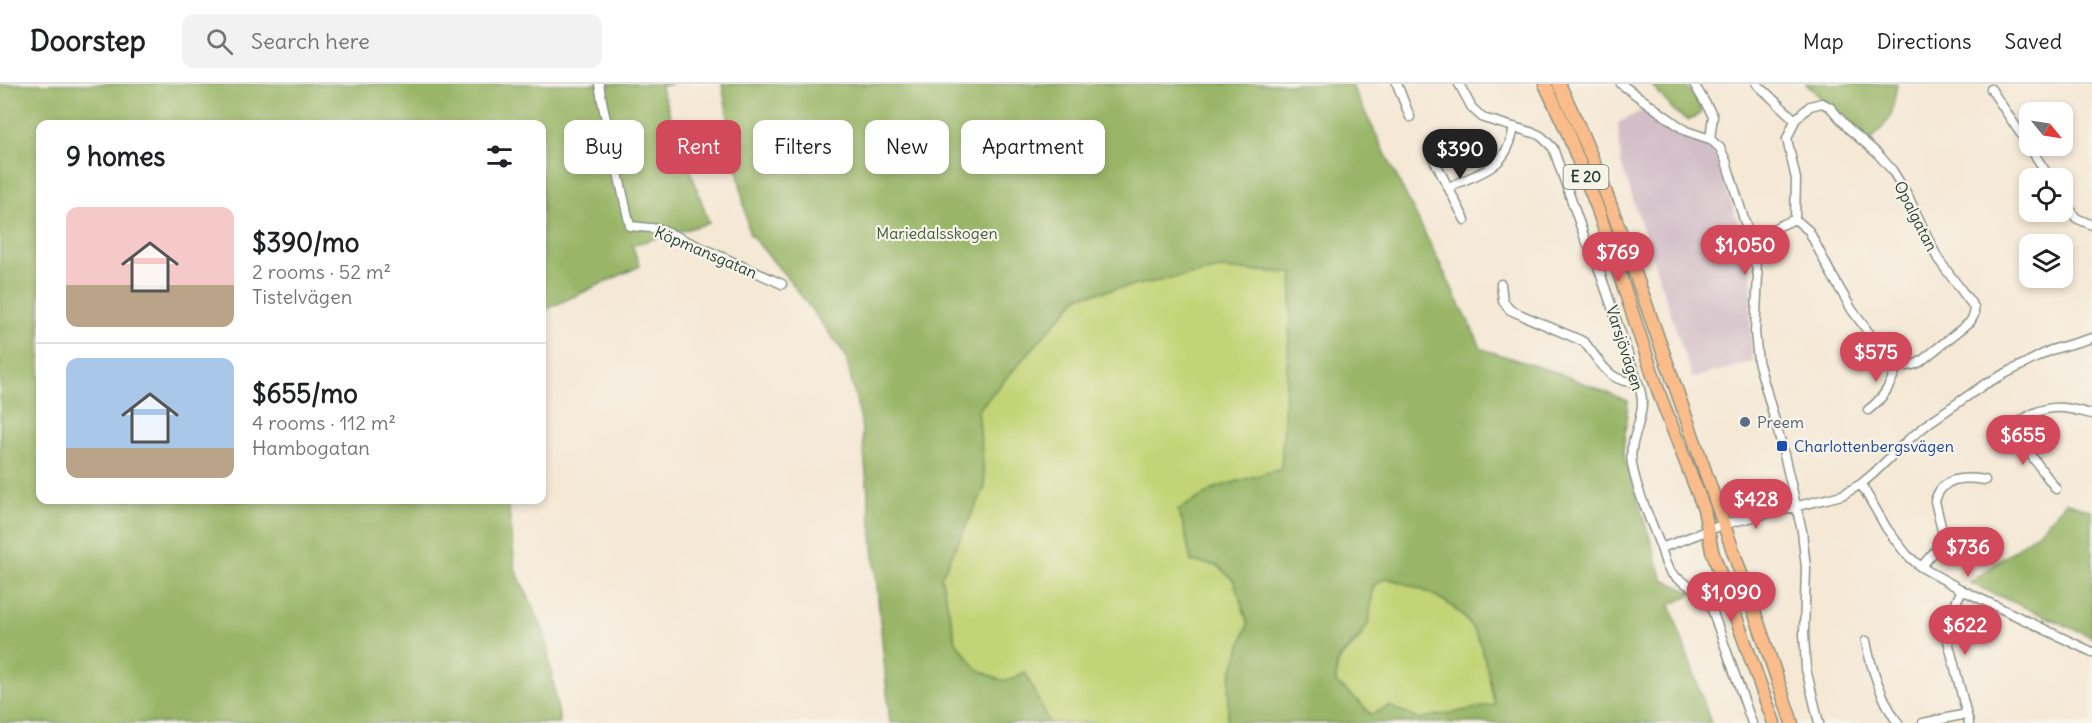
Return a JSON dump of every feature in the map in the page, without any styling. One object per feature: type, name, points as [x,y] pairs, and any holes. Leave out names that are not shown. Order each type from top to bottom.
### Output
[{"type":"highway","name":"E 20","points":[[1545,84],[1594,197],[1660,396],[1683,451],[1709,529],[1712,551],[1774,723]]},
{"type":"highway","name":"E 20","points":[[1559,84],[1580,127],[1608,197],[1725,524],[1792,723]]},
{"type":"street","name":"Köpmansgatan","points":[[599,84],[630,226],[660,229],[782,284]]},
{"type":"street","name":"Varsjövägen","points":[[1458,84],[1472,108],[1483,118],[1542,137],[1553,148],[1584,236],[1597,264],[1638,383],[1642,400],[1633,440],[1632,466],[1645,507],[1665,564],[1671,572],[1706,595],[1752,723]]},
{"type":"street","points":[[1622,84],[1686,131],[1710,139],[1722,153],[1750,239],[1758,276],[1755,332],[1758,361],[1782,446],[1802,531],[1806,568],[1804,633],[1806,669],[1819,723]]},
{"type":"street","points":[[1694,84],[1713,116],[1710,139]]},
{"type":"street","points":[[1757,84],[1795,120],[1787,139],[1796,179],[1795,219]]},
{"type":"street","points":[[1400,85],[1410,117]]},
{"type":"street","points":[[1994,93],[2043,168]]},
{"type":"street","name":"Opalgatan","points":[[1795,120],[1810,106],[1822,103],[1830,107],[1849,129],[1878,154],[1892,170],[1908,196],[1938,259],[1974,307],[1974,315],[1970,322],[1920,362],[1912,366],[1898,365]]},
{"type":"street","points":[[1449,188],[1499,164],[1508,148],[1514,128]]},
{"type":"street","points":[[1431,154],[1465,220]]},
{"type":"street","points":[[2073,214],[2076,218],[2092,225]]},
{"type":"street","points":[[1750,239],[1795,219]]},
{"type":"street","points":[[1795,219],[1809,231],[1852,310],[1889,360],[1898,365],[1886,392],[1880,401],[1868,410]]},
{"type":"street","points":[[1501,284],[1503,301],[1510,310],[1580,340],[1612,376],[1620,381],[1638,383]]},
{"type":"street","points":[[1661,548],[1725,524],[1842,495],[1861,484],[1930,423],[1985,384],[2052,350],[2092,338]]},
{"type":"street","points":[[1996,439],[2030,414],[2046,408],[2061,408],[2092,414]]},
{"type":"street","points":[[2012,428],[2056,489]]},
{"type":"street","points":[[1921,567],[1942,541],[1943,530],[1935,501],[1942,486],[1949,481],[1965,477],[1985,480]]},
{"type":"street","points":[[1861,484],[1887,529],[1907,555],[1921,567],[1962,590],[2092,652]]},
{"type":"street","points":[[1923,723],[1968,719],[1946,633],[1946,625],[1962,590]]},
{"type":"street","points":[[1866,641],[1869,656],[1891,714],[1898,723]]},
{"type":"shaded area","points":[[1645,109],[1689,139],[1712,145],[1748,254],[1752,283],[1750,320],[1753,362],[1692,378],[1621,163],[1618,123]]},
{"type":"green space","points":[[0,84],[672,84],[660,86],[672,120],[656,120],[656,174],[691,174],[709,223],[632,245],[640,266],[546,309],[546,120],[36,120],[36,504],[508,504],[515,568],[545,634],[560,723],[0,723]]},
{"type":"green space","name":"Mariedalsskogen","points":[[722,84],[1351,84],[1482,349],[1558,373],[1628,401],[1623,453],[1663,580],[1694,593],[1670,605],[1711,723],[1227,723],[1230,678],[1248,623],[1234,581],[1218,566],[1191,561],[1184,526],[1178,510],[1218,487],[1281,469],[1293,273],[1220,269],[1079,296],[978,410],[985,487],[941,577],[956,642],[977,669],[1000,680],[1010,680],[1025,672],[1049,723],[890,723],[861,421],[845,354],[790,281],[749,233],[738,174],[741,174],[741,120],[729,120]],"holes":[[[1386,578],[1428,592],[1453,607],[1472,628],[1484,656],[1495,705],[1418,719],[1389,706],[1371,715],[1336,683],[1336,666],[1340,657],[1369,623],[1373,586]]]},
{"type":"green space","points":[[1651,84],[1685,84],[1702,112],[1687,120],[1676,113]]},
{"type":"green space","points":[[1806,84],[1897,84],[1891,117],[1872,140],[1847,122]]},
{"type":"green space","points":[[1220,269],[1293,273],[1281,469],[1218,487],[1178,510],[1184,526],[1191,561],[1218,566],[1234,581],[1248,624],[1230,678],[1227,723],[1049,723],[1025,672],[1010,680],[1000,680],[977,669],[956,642],[941,577],[985,487],[978,410],[1079,296]]},
{"type":"green space","points":[[2066,502],[2092,511],[2092,637],[1970,583],[2041,530]]},
{"type":"green space","points":[[1386,578],[1428,592],[1453,607],[1463,617],[1472,628],[1482,649],[1495,705],[1418,719],[1389,706],[1372,715],[1336,683],[1336,672],[1340,659],[1356,643],[1366,625],[1373,585]]},
{"type":"place","name":"Preem","points":[[1745,422]]},
{"type":"place","name":"Charlottenbergsvägen","points":[[1782,446]]}]
